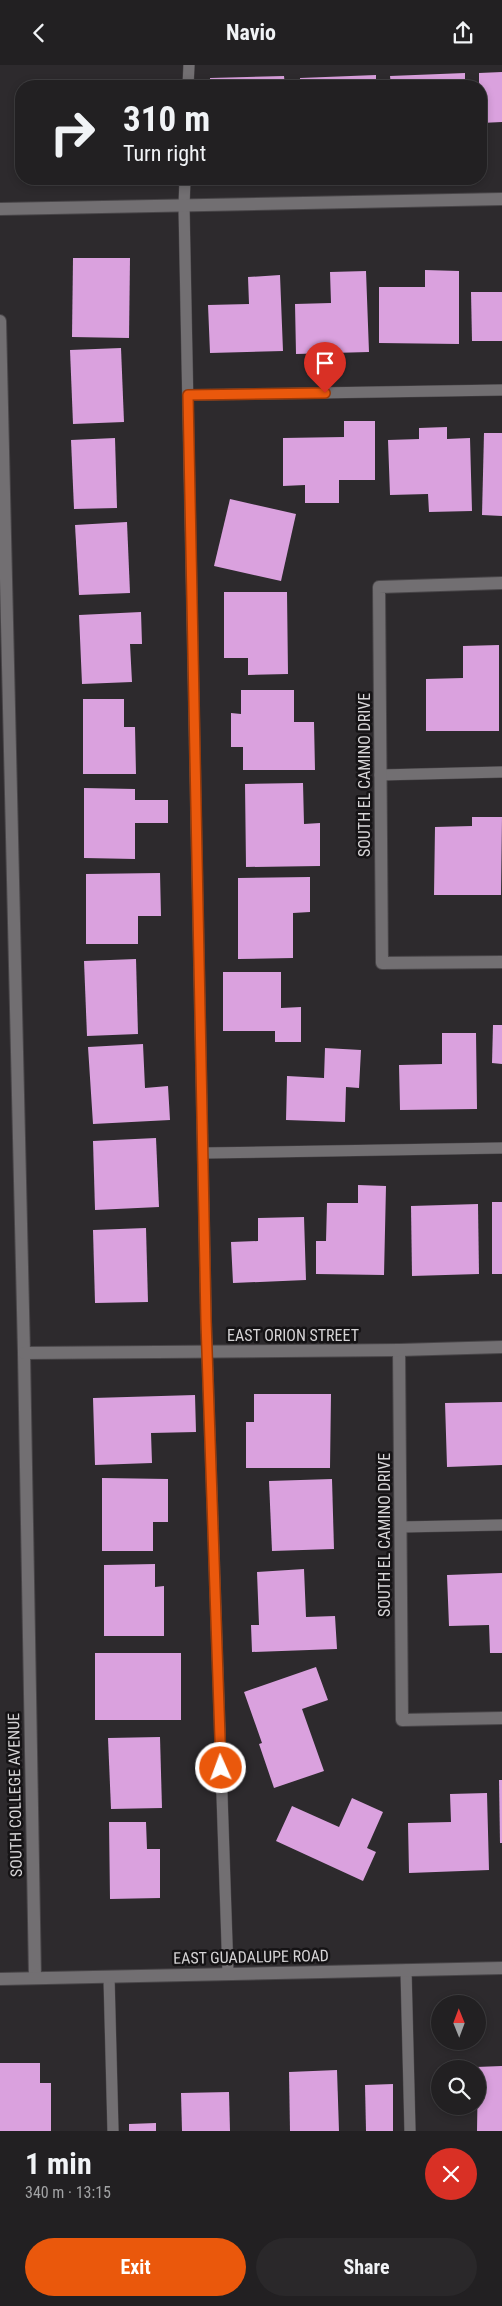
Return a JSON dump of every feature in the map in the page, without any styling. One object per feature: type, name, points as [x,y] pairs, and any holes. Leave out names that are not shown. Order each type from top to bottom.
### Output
[{"type":"street","points":[[0,209],[502,199]]},
{"type":"street","name":"SOUTH COLLEGE AVENUE","points":[[0,321],[24,1353],[35,1978]]},
{"type":"street","name":"SOUTH EL CAMINO DRIVE","points":[[502,583],[379,587],[382,963],[502,962]]},
{"type":"street","name":"EAST ORION STREET","points":[[24,1353],[399,1350],[502,1347]]},
{"type":"street","name":"SOUTH EL CAMINO DRIVE","points":[[399,1350],[402,1720],[502,1718]]},
{"type":"street","name":"EAST GUADALUPE ROAD","points":[[0,1979],[502,1968]]},
{"type":"lane","points":[[188,80],[189,65]]},
{"type":"lane","points":[[185,185],[208,1352],[228,1973]]},
{"type":"lane","points":[[188,395],[502,390]]},
{"type":"lane","points":[[380,775],[502,772]]},
{"type":"lane","points":[[204,1153],[502,1148]]},
{"type":"lane","points":[[400,1527],[502,1525]]},
{"type":"lane","points":[[406,1970],[410,2131]]},
{"type":"lane","points":[[109,1977],[113,2131]]},
{"type":"building","points":[[502,72],[502,122],[487,123],[487,80],[479,80],[479,73]]},
{"type":"building","points":[[465,73],[465,80],[390,80],[390,76]]},
{"type":"building","points":[[376,75],[376,80],[300,80],[300,78]]},
{"type":"building","points":[[284,76],[284,80],[210,80],[210,78]]},
{"type":"building","points":[[73,258],[130,258],[129,338],[72,337]]},
{"type":"building","points":[[425,270],[459,271],[459,344],[379,343],[379,287],[425,287]]},
{"type":"building","points":[[366,271],[369,352],[296,354],[295,304],[331,303],[330,272]]},
{"type":"building","points":[[280,275],[283,351],[210,353],[208,305],[249,304],[248,277]]},
{"type":"building","points":[[471,292],[502,292],[502,341],[472,341]]},
{"type":"building","points":[[121,348],[124,422],[73,424],[70,350]]},
{"type":"building","points":[[344,421],[375,421],[375,480],[339,480],[339,503],[305,503],[305,485],[283,486],[283,438],[344,437]]},
{"type":"building","points":[[447,427],[447,439],[470,438],[472,511],[429,512],[428,494],[390,495],[388,440],[419,439],[419,428]]},
{"type":"building","points":[[484,433],[502,433],[502,516],[482,515]]},
{"type":"building","points":[[115,438],[117,508],[74,509],[71,440]]},
{"type":"building","points":[[230,499],[296,514],[281,581],[214,566]]},
{"type":"building","points":[[127,522],[130,593],[79,595],[75,525]]},
{"type":"building","points":[[224,592],[287,592],[288,674],[248,675],[248,658],[224,658]]},
{"type":"building","points":[[141,612],[142,644],[130,644],[132,682],[82,684],[79,615]]},
{"type":"building","points":[[499,645],[499,731],[426,731],[426,679],[463,678],[463,646]]},
{"type":"building","points":[[241,690],[294,690],[294,722],[314,722],[315,770],[243,770],[243,747],[231,747],[231,713],[241,714]]},
{"type":"building","points":[[83,699],[124,699],[124,727],[135,727],[136,774],[83,774]]},
{"type":"building","points":[[303,783],[304,824],[320,823],[320,866],[246,867],[245,784]]},
{"type":"building","points":[[84,788],[135,789],[135,800],[168,800],[168,823],[135,823],[135,859],[84,858]]},
{"type":"building","points":[[472,817],[502,817],[501,895],[434,895],[435,827],[472,826]]},
{"type":"building","points":[[160,873],[161,916],[138,916],[138,944],[86,944],[86,874]]},
{"type":"building","points":[[310,877],[310,912],[293,913],[293,958],[238,959],[238,878]]},
{"type":"building","points":[[136,959],[138,1034],[87,1036],[84,961]]},
{"type":"building","points":[[223,972],[281,972],[281,1008],[301,1007],[301,1042],[275,1042],[275,1031],[223,1031]]},
{"type":"building","points":[[493,1025],[502,1025],[502,1064],[492,1063]]},
{"type":"building","points":[[442,1033],[476,1033],[477,1109],[400,1110],[399,1065],[442,1064]]},
{"type":"building","points":[[143,1044],[145,1088],[168,1086],[170,1120],[93,1124],[88,1047]]},
{"type":"building","points":[[325,1048],[361,1050],[359,1088],[346,1087],[345,1122],[286,1120],[287,1076],[324,1078]]},
{"type":"building","points":[[156,1138],[159,1207],[95,1210],[93,1141]]},
{"type":"building","points":[[358,1185],[386,1186],[384,1275],[316,1274],[316,1241],[326,1241],[327,1203],[358,1203]]},
{"type":"building","points":[[492,1202],[502,1202],[502,1274],[492,1274]]},
{"type":"building","points":[[478,1204],[479,1274],[412,1276],[411,1206]]},
{"type":"building","points":[[304,1217],[306,1280],[233,1283],[231,1242],[258,1241],[258,1218]]},
{"type":"building","points":[[146,1228],[148,1302],[95,1303],[93,1230]]},
{"type":"building","points":[[254,1394],[331,1394],[330,1468],[246,1468],[246,1422],[254,1422]]},
{"type":"building","points":[[195,1395],[196,1432],[151,1433],[152,1463],[95,1465],[93,1398]]},
{"type":"building","points":[[502,1402],[502,1465],[447,1467],[445,1403]]},
{"type":"building","points":[[102,1478],[168,1479],[168,1522],[153,1522],[153,1551],[102,1551]]},
{"type":"building","points":[[332,1479],[334,1549],[272,1551],[269,1481]]},
{"type":"building","points":[[155,1564],[155,1587],[164,1586],[164,1636],[104,1636],[104,1565]]},
{"type":"building","points":[[304,1569],[306,1617],[335,1616],[337,1649],[252,1652],[251,1625],[259,1625],[257,1572]]},
{"type":"building","points":[[502,1573],[502,1653],[490,1653],[489,1625],[449,1626],[447,1575]]},
{"type":"building","points":[[95,1653],[181,1653],[181,1720],[95,1720]]},
{"type":"building","points":[[316,1667],[328,1700],[302,1709],[324,1771],[274,1788],[259,1744],[262,1743],[244,1692]]},
{"type":"building","points":[[160,1737],[162,1808],[111,1809],[108,1738]]},
{"type":"building","points":[[499,1780],[502,1780],[502,1843],[500,1843]]},
{"type":"building","points":[[487,1793],[489,1870],[409,1873],[408,1823],[451,1822],[450,1794]]},
{"type":"building","points":[[352,1798],[383,1812],[367,1848],[376,1852],[363,1881],[276,1841],[292,1806],[339,1827]]},
{"type":"building","points":[[109,1822],[146,1822],[147,1849],[160,1849],[160,1898],[110,1899]]},
{"type":"building","points":[[0,2063],[40,2063],[40,2083],[51,2083],[51,2131],[0,2131]]},
{"type":"building","points":[[502,2066],[502,2131],[477,2131],[477,2115],[486,2115],[486,2067]]},
{"type":"building","points":[[337,2070],[339,2131],[290,2131],[289,2072]]},
{"type":"building","points":[[393,2084],[393,2131],[366,2131],[365,2085]]},
{"type":"building","points":[[229,2092],[230,2131],[182,2131],[181,2093]]},
{"type":"building","points":[[156,2123],[156,2131],[129,2131],[129,2124]]},
{"type":"route","points":[[221,1768],[206,1321],[188,395],[325,393]]}]
